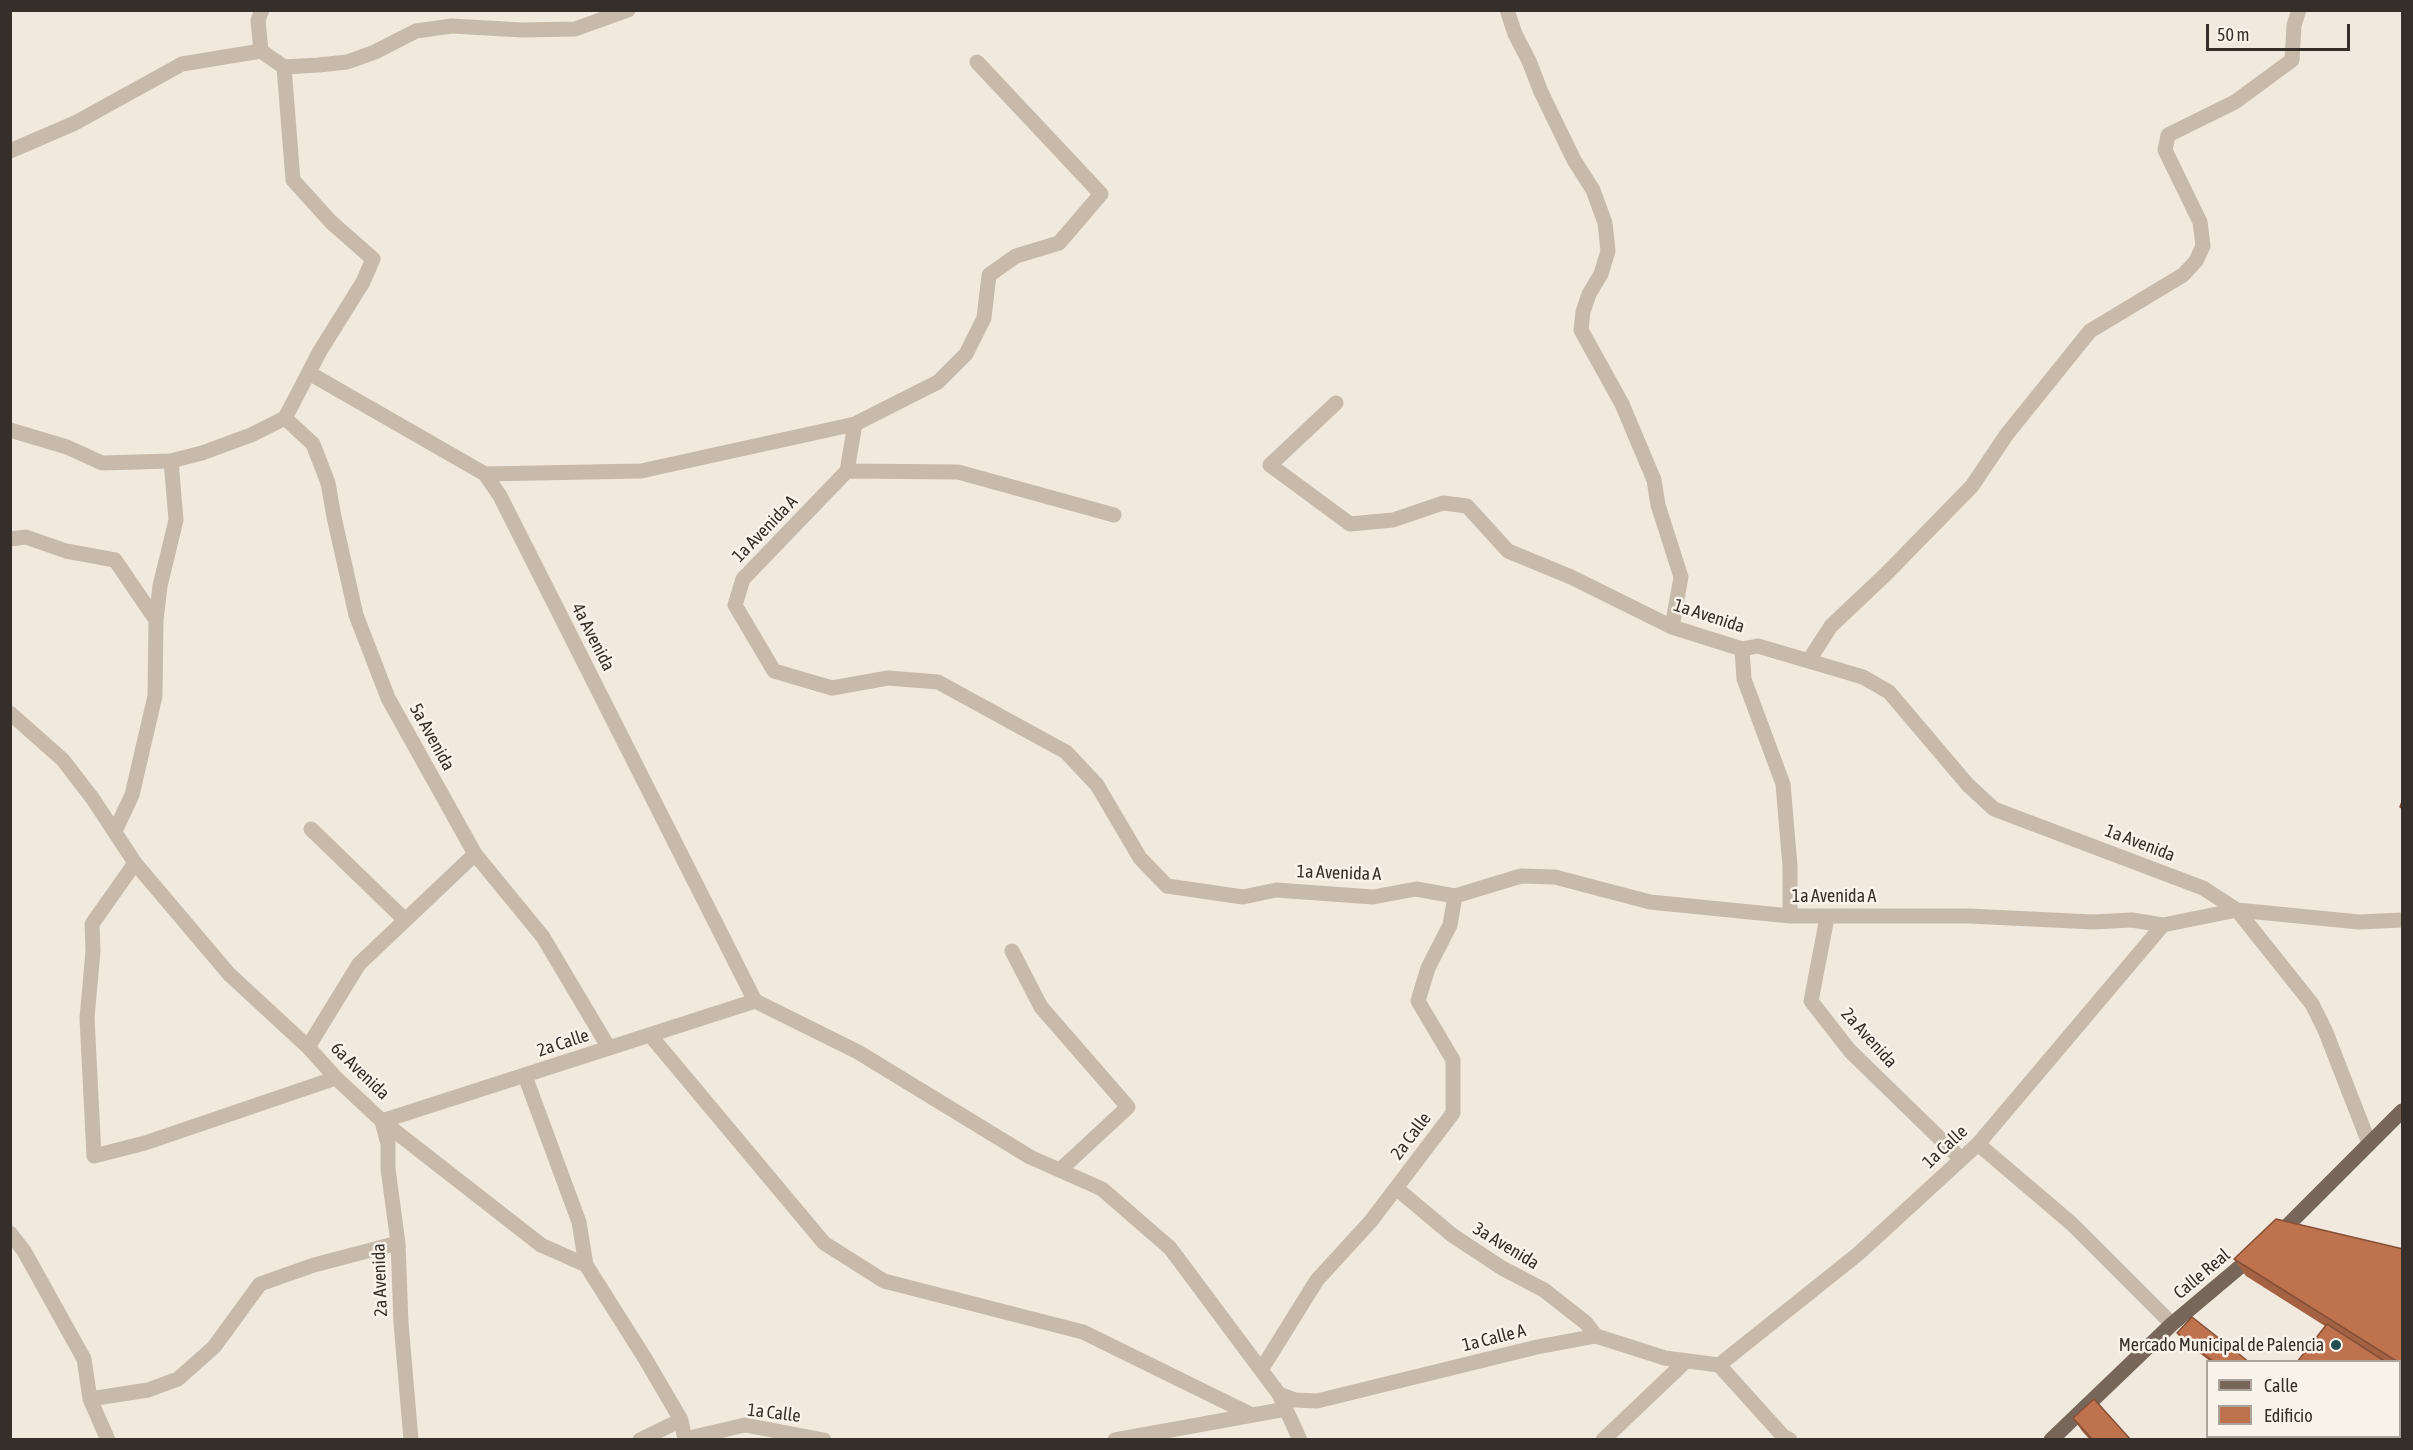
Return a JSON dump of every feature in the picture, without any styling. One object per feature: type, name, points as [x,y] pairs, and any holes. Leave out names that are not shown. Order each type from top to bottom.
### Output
[{"type":"main road","name":"Calle Real","points":[[2051,1440],[2172,1324],[2284,1230],[2403,1111]]},
{"type":"street","points":[[261,51],[258,20],[262,10]]},
{"type":"street","points":[[10,150],[75,123],[182,64],[261,51],[284,67],[347,62],[375,52],[416,31],[452,26],[501,30],[575,29],[628,10]]},
{"type":"street","points":[[1507,10],[1515,34],[1541,92],[1574,160],[1593,190],[1605,223],[1608,251],[1601,274],[1589,294],[1583,312],[1581,330],[1622,404],[1654,480],[1658,505],[1681,577],[1672,627]]},
{"type":"street","points":[[1809,660],[1831,626],[1885,575],[1972,486],[2007,434],[2090,331],[2183,275],[2196,261],[2203,246],[2200,222],[2165,150],[2168,135],[2235,102],[2292,60],[2294,25],[2299,10]]},
{"type":"street","points":[[485,474],[641,471],[855,424],[938,382],[966,354],[984,318],[989,275],[1016,256],[1059,243],[1101,195],[977,62]]},
{"type":"street","points":[[10,430],[67,447],[102,463],[171,461],[202,453],[251,435],[285,418],[320,351],[363,282],[373,259],[331,222],[293,180],[284,67]]},
{"type":"street","name":"4a Avenida","points":[[309,373],[485,474],[500,495],[755,1000]]},
{"type":"street","name":"1a Avenida","points":[[1336,403],[1270,465],[1350,524],[1393,520],[1443,503],[1467,506],[1508,551],[1571,577],[1672,627],[1742,649],[1758,646],[1863,677],[1890,692],[1968,785],[1994,809],[2203,888],[2237,910],[2312,1004],[2325,1030],[2369,1143]]},
{"type":"street","name":"5a Avenida","points":[[285,418],[313,444],[328,483],[333,517],[356,615],[388,698],[475,854],[543,937],[609,1048]]},
{"type":"street","points":[[855,424],[847,471],[958,472],[1114,515]]},
{"type":"street","points":[[115,831],[132,795],[155,696],[156,620],[160,586],[176,520],[171,461]]},
{"type":"street","name":"1a Avenida A","points":[[847,471],[743,579],[735,604],[774,671],[832,688],[888,678],[938,682],[1066,752],[1097,785],[1140,858],[1167,885],[1243,897],[1276,890],[1373,897],[1416,889],[1455,896],[1521,876],[1555,877],[1650,902],[1827,918],[1968,916],[2093,922],[2132,920],[2163,925],[2237,910]]},
{"type":"street","points":[[10,539],[26,537],[66,551],[115,560],[156,620]]},
{"type":"street","points":[[1742,649],[1744,679],[1783,784],[1790,866],[1790,916]]},
{"type":"street","name":"6a Avenida","points":[[10,713],[63,760],[115,831],[135,863],[230,974],[308,1047],[336,1078],[382,1121],[541,1245],[586,1264]]},
{"type":"street","points":[[311,829],[405,920]]},
{"type":"street","points":[[308,1047],[359,964],[475,854]]},
{"type":"street","points":[[135,863],[92,924],[93,951],[87,1018],[94,1156],[145,1143],[336,1078]]},
{"type":"street","name":"2a Calle","points":[[1261,1370],[1317,1280],[1371,1221],[1453,1113],[1453,1060],[1418,1001],[1428,968],[1450,925],[1455,896]]},
{"type":"street","name":"1a Avenida","points":[[2237,910],[2359,922],[2403,920]]},
{"type":"street","name":"2a Avenida","points":[[1827,918],[1811,1001],[1850,1051],[1961,1159]]},
{"type":"street","name":"1a Calle","points":[[1719,1365],[1858,1254],[1978,1144],[2163,925]]},
{"type":"street","points":[[1011,951],[1041,1007],[1128,1107],[1060,1170]]},
{"type":"street","points":[[755,1000],[858,1052],[1030,1158],[1102,1189],[1170,1248],[1279,1394],[1300,1440]]},
{"type":"street","name":"2a Calle","points":[[382,1121],[755,1000]]},
{"type":"street","points":[[650,1035],[824,1243],[864,1269],[884,1281],[1083,1332],[1252,1415]]},
{"type":"street","points":[[525,1076],[579,1222],[586,1264],[681,1420],[685,1439]]},
{"type":"street","name":"2a Avenida","points":[[382,1121],[388,1144],[388,1169],[398,1243],[401,1323],[411,1440]]},
{"type":"street","points":[[1978,1144],[2072,1224],[2172,1324]]},
{"type":"street","name":"3a Avenida","points":[[1396,1188],[1452,1235],[1502,1268],[1544,1290],[1586,1323],[1596,1336]]},
{"type":"street","points":[[2284,1230],[2306,1234]]},
{"type":"street","points":[[10,1233],[24,1251],[84,1359],[90,1399],[108,1440]]},
{"type":"street","points":[[90,1399],[148,1390],[178,1379],[214,1347],[260,1284],[314,1265],[398,1243]]},
{"type":"street","name":"1a Calle A","points":[[1279,1394],[1294,1400],[1317,1401],[1537,1347],[1596,1336],[1665,1358],[1719,1365]]},
{"type":"street","points":[[1604,1440],[1686,1361]]},
{"type":"street","points":[[1719,1365],[1785,1438]]},
{"type":"street","points":[[1115,1440],[1286,1409]]},
{"type":"street","points":[[640,1440],[681,1420]]},
{"type":"street","name":"1a Calle","points":[[685,1439],[745,1425],[824,1440]]},
{"type":"building","points":[[2276,1219],[2403,1249],[2403,1365],[2401,1360],[2395,1360],[2234,1259]]},
{"type":"building","name":"Mercado Municipal de Palencia","points":[[2192,1317],[2246,1360],[2211,1360],[2177,1333]]},
{"type":"building","name":"Mercado Municipal de Palencia","points":[[2327,1324],[2383,1360],[2299,1360]]},
{"type":"building","points":[[2401,1371],[2403,1372],[2403,1440],[2315,1440],[2312,1438],[2401,1438]]},
{"type":"building","points":[[2094,1399],[2131,1440],[2093,1440],[2073,1418]]},
{"type":"place","name":"Mercado Municipal de Palencia","points":[[2336,1345]]}]
